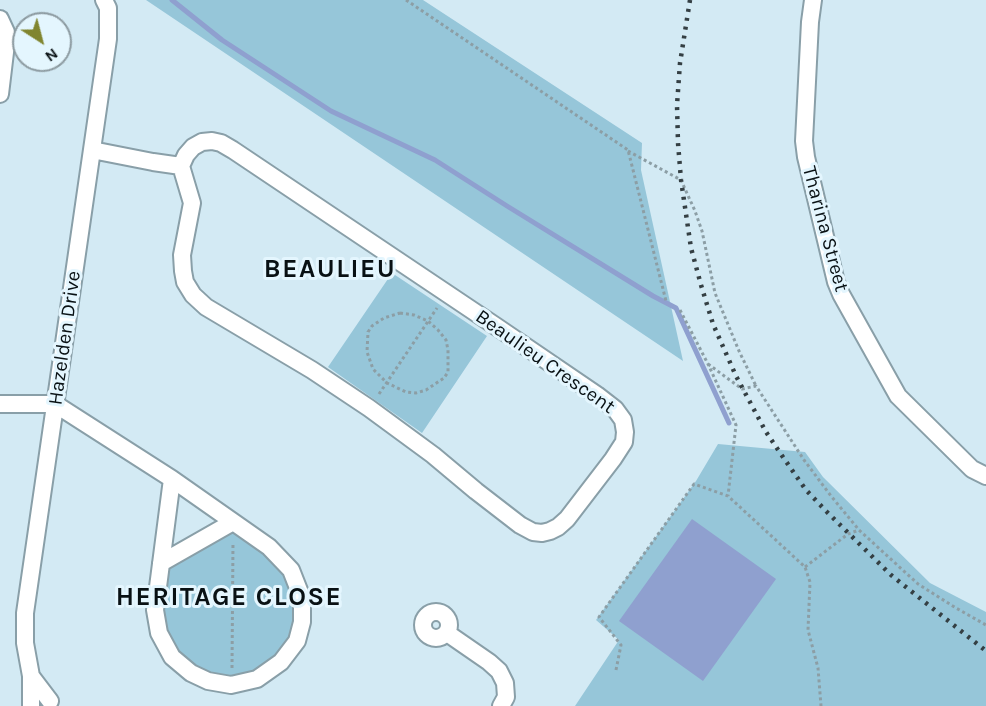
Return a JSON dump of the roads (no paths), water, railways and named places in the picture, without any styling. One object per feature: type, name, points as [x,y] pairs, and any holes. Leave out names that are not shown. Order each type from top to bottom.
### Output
[{"type":"street","name":"Hazelden Drive","points":[[32,706],[31,676],[25,643],[25,613],[108,39],[108,8],[104,0]]},
{"type":"street","name":"Tharina Street","points":[[813,0],[804,141],[836,282],[898,396],[972,469],[986,476]]},
{"type":"street","points":[[0,19],[6,32],[0,94]]},
{"type":"street","name":"Beaulieu Crescent","points":[[202,142],[221,143],[554,365],[615,409],[623,420],[624,442],[567,519],[550,531],[533,532],[520,525],[433,455],[369,408],[312,370],[206,307],[193,295],[185,282],[183,271],[182,255],[192,203],[181,166],[193,147],[202,142]]},
{"type":"street","points":[[92,150],[181,166]]},
{"type":"street","points":[[0,404],[55,404],[172,479],[269,547],[291,570],[302,598],[302,622],[297,641],[281,662],[257,679],[231,685],[208,681],[190,673],[172,657],[159,633],[156,610],[172,479]]},
{"type":"street","points":[[160,563],[233,522]]},
{"type":"street","points":[[447,633],[499,671],[505,683],[506,697],[501,706]]},
{"type":"street","name":"Hazelden Drive","points":[[31,676],[55,703]]},
{"type":"street","points":[[32,706],[43,700],[55,703]]},
{"type":"waterway","points":[[172,0],[222,40],[331,111],[435,160],[653,296],[676,308],[729,423]]},
{"type":"railway","points":[[690,0],[680,63],[677,105],[681,180],[691,248],[701,285],[713,324],[736,376],[766,432],[806,490],[891,575],[986,651]]},
{"type":"district","name":"BEAULIEU","points":[[330,270]]},
{"type":"district","name":"HERITAGE CLOSE","points":[[229,598]]}]
